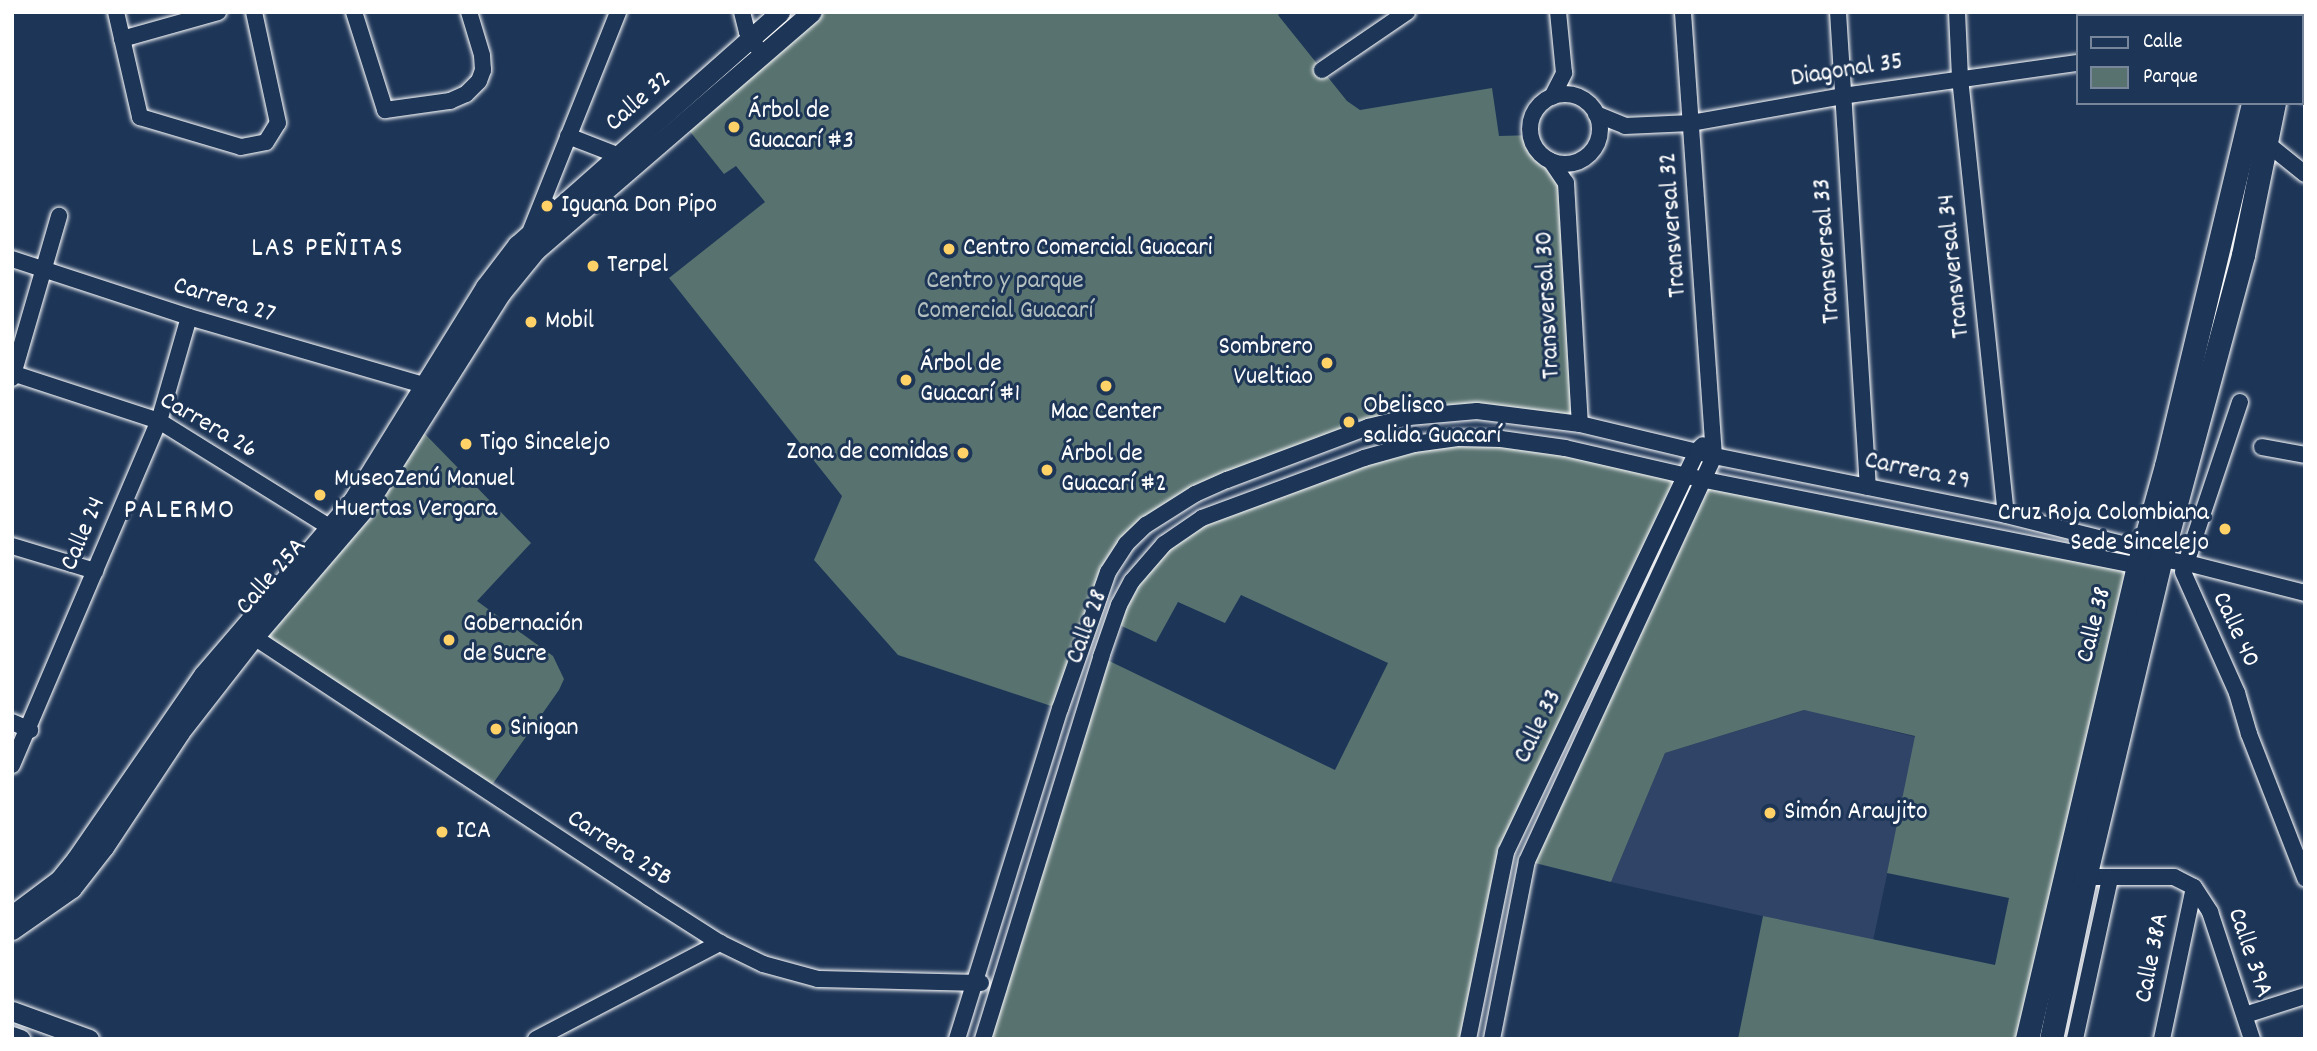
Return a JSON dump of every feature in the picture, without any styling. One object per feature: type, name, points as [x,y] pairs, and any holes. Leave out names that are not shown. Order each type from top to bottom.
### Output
[{"type":"highway","name":"Calle 38","points":[[2027,1039],[2147,557],[2253,105]]},
{"type":"highway","name":"Calle 38","points":[[2051,1039],[2147,557],[2243,255],[2274,105]]},
{"type":"main road","name":"Calle 32","points":[[623,162],[780,12]]},
{"type":"main road","name":"Calle 32","points":[[531,230],[764,56],[813,12]]},
{"type":"main road","name":"Calle 25A","points":[[12,930],[72,888],[104,848],[180,732],[254,637],[365,508],[441,386],[522,266],[623,162]]},
{"type":"main road","name":"Calle 25A","points":[[12,915],[59,880],[203,675],[298,560],[314,548],[353,500],[485,287],[531,230]]},
{"type":"main road","points":[[254,637],[250,634],[251,627],[304,565],[314,548]]},
{"type":"main road","points":[[12,1011],[89,1039]]},
{"type":"main road","points":[[12,1036],[20,1039]]},
{"type":"street","points":[[116,12],[140,117],[241,147],[266,142],[278,123],[254,12]]},
{"type":"street","points":[[122,38],[218,12]]},
{"type":"street","points":[[354,12],[385,110],[450,101],[466,94],[479,81],[483,70],[482,55],[472,15]]},
{"type":"street","points":[[531,230],[618,12]]},
{"type":"street","points":[[741,12],[751,39],[764,56]]},
{"type":"street","points":[[1322,70],[1407,12]]},
{"type":"street","points":[[1552,97],[1564,73],[1558,12]]},
{"type":"street","name":"Transversal 32","points":[[1683,12],[1714,456]]},
{"type":"street","name":"Transversal 33","points":[[1838,12],[1868,487]]},
{"type":"street","name":"Transversal 34","points":[[1957,12],[1960,78],[2006,515]]},
{"type":"street","name":"Diagonal 35","points":[[1596,114],[1625,126],[1691,123],[1842,96],[2076,63]]},
{"type":"street","points":[[1564,73],[1596,114],[1601,135],[1597,144]]},
{"type":"street","points":[[1585,100],[1566,94],[1552,97],[1541,104],[1530,122],[1533,144],[1551,161],[1566,183],[1597,144],[1625,126]]},
{"type":"street","points":[[2249,129],[2305,174]]},
{"type":"street","points":[[568,135],[623,162]]},
{"type":"street","points":[[1551,161],[1572,162],[1584,158]]},
{"type":"street","name":"Transversal 30","points":[[1566,183],[1580,424]]},
{"type":"street","points":[[13,375],[60,215]]},
{"type":"street","name":"Carrera 27","points":[[12,259],[189,317],[424,385]]},
{"type":"street","name":"Calle 24","points":[[12,765],[30,730],[159,421],[189,317]]},
{"type":"street","name":"Carrera 26","points":[[13,375],[159,421],[331,528]]},
{"type":"street","name":"Calle 40","points":[[2240,402],[2183,572],[2185,582],[2237,693],[2249,734],[2305,878]]},
{"type":"street","name":"Carrera 29","points":[[1368,427],[1409,417],[1478,411],[1580,424],[1714,456],[2006,515],[2147,557]]},
{"type":"street","name":"Calle 28","points":[[957,1039],[1097,598],[1108,572],[1126,544],[1158,517],[1195,494],[1368,427]]},
{"type":"street","points":[[1697,451],[1712,435]]},
{"type":"street","name":"Carrera 29","points":[[1458,438],[1501,439],[1565,448],[1705,480],[2147,557]]},
{"type":"street","name":"Calle 28","points":[[983,1039],[998,984],[1119,605],[1147,560],[1182,530],[1251,498],[1364,458],[1414,444],[1458,438]]},
{"type":"street","points":[[2262,447],[2305,455]]},
{"type":"street","name":"Calle 33","points":[[1468,1039],[1506,852],[1697,451]]},
{"type":"street","name":"Calle 33","points":[[1493,1033],[1527,861],[1714,456]]},
{"type":"street","points":[[12,546],[95,571]]},
{"type":"street","points":[[2147,557],[2187,563],[2305,593]]},
{"type":"street","name":"Carrera 25B","points":[[254,637],[720,943],[763,964],[818,979],[998,984]]},
{"type":"street","points":[[12,722],[30,730]]},
{"type":"street","points":[[2085,877],[2174,877],[2194,887]]},
{"type":"street","points":[[2076,1039],[2110,878]]},
{"type":"street","name":"Calle 39A","points":[[2194,887],[2210,912],[2252,1039]]},
{"type":"street","name":"Calle 38A","points":[[2162,1039],[2194,887]]},
{"type":"street","points":[[536,1039],[720,943]]},
{"type":"street","points":[[2245,1015],[2305,996]]},
{"type":"street","points":[[1472,1021],[1493,1033]]},
{"type":"shaded area","name":"Simón Araujito","points":[[1805,710],[1916,737],[1873,941],[1611,882],[1665,753]]},
{"type":"green space","name":"Centro y parque Comercial Guacarí","points":[[812,12],[1281,12],[1278,15],[1347,101],[1360,110],[1492,88],[1499,136],[1530,135],[1539,151],[1551,161],[1566,183],[1580,424],[1515,415],[1409,417],[1227,480],[1126,544],[1060,709],[898,655],[814,560],[842,496],[669,278],[765,202],[736,166],[724,174],[684,124]]},
{"type":"green space","points":[[414,429],[425,434],[531,543],[477,601],[553,656],[564,679],[487,792],[254,637]]},
{"type":"green space","points":[[1458,438],[1687,475],[1506,852],[1468,1039],[983,1039],[1101,657],[1335,770],[1388,663],[1241,595],[1225,623],[1178,602],[1156,642],[1113,622],[1164,544],[1251,498]]},
{"type":"green space","points":[[1705,480],[2138,566],[2027,1039],[1738,1039],[1763,916],[1995,965],[2009,898],[1887,873],[1915,736],[1804,710],[1665,753],[1611,882],[1527,861]]},
{"type":"place","name":"Árbol de Guacarí #3","points":[[734,127]]},
{"type":"place","name":"Iguana Don Pipo","points":[[547,206]]},
{"type":"place","name":"Centro Comercial Guacari","points":[[949,249]]},
{"type":"place","name":"Terpel","points":[[593,266]]},
{"type":"place","name":"Mobil","points":[[531,322]]},
{"type":"place","name":"Sombrero Vueltiao","points":[[1327,363]]},
{"type":"place","name":"Árbol de Guacarí #1","points":[[906,380]]},
{"type":"place","name":"Mac Center","points":[[1106,386]]},
{"type":"place","name":"Obelisco salida Guacarí","points":[[1349,422]]},
{"type":"place","name":"Tigo Sincelejo","points":[[466,444]]},
{"type":"place","name":"Zona de comidas","points":[[963,453]]},
{"type":"place","name":"Árbol de Guacarí #2","points":[[1047,470]]},
{"type":"place","name":"MuseoZenú Manuel Huertas Vergara","points":[[320,495]]},
{"type":"place","name":"Cruz Roja Colombiana Sede Sincelejo","points":[[2225,529]]},
{"type":"place","name":"Gobernación de Sucre","points":[[449,640]]},
{"type":"place","name":"Sinigan","points":[[496,729]]},
{"type":"place","name":"Simón Araujito","points":[[1770,813]]},
{"type":"place","name":"ICA","points":[[442,832]]},
{"type":"district","name":"LAS PEÑITAS","points":[[328,250]]},
{"type":"district","name":"PALERMO","points":[[180,512]]}]
